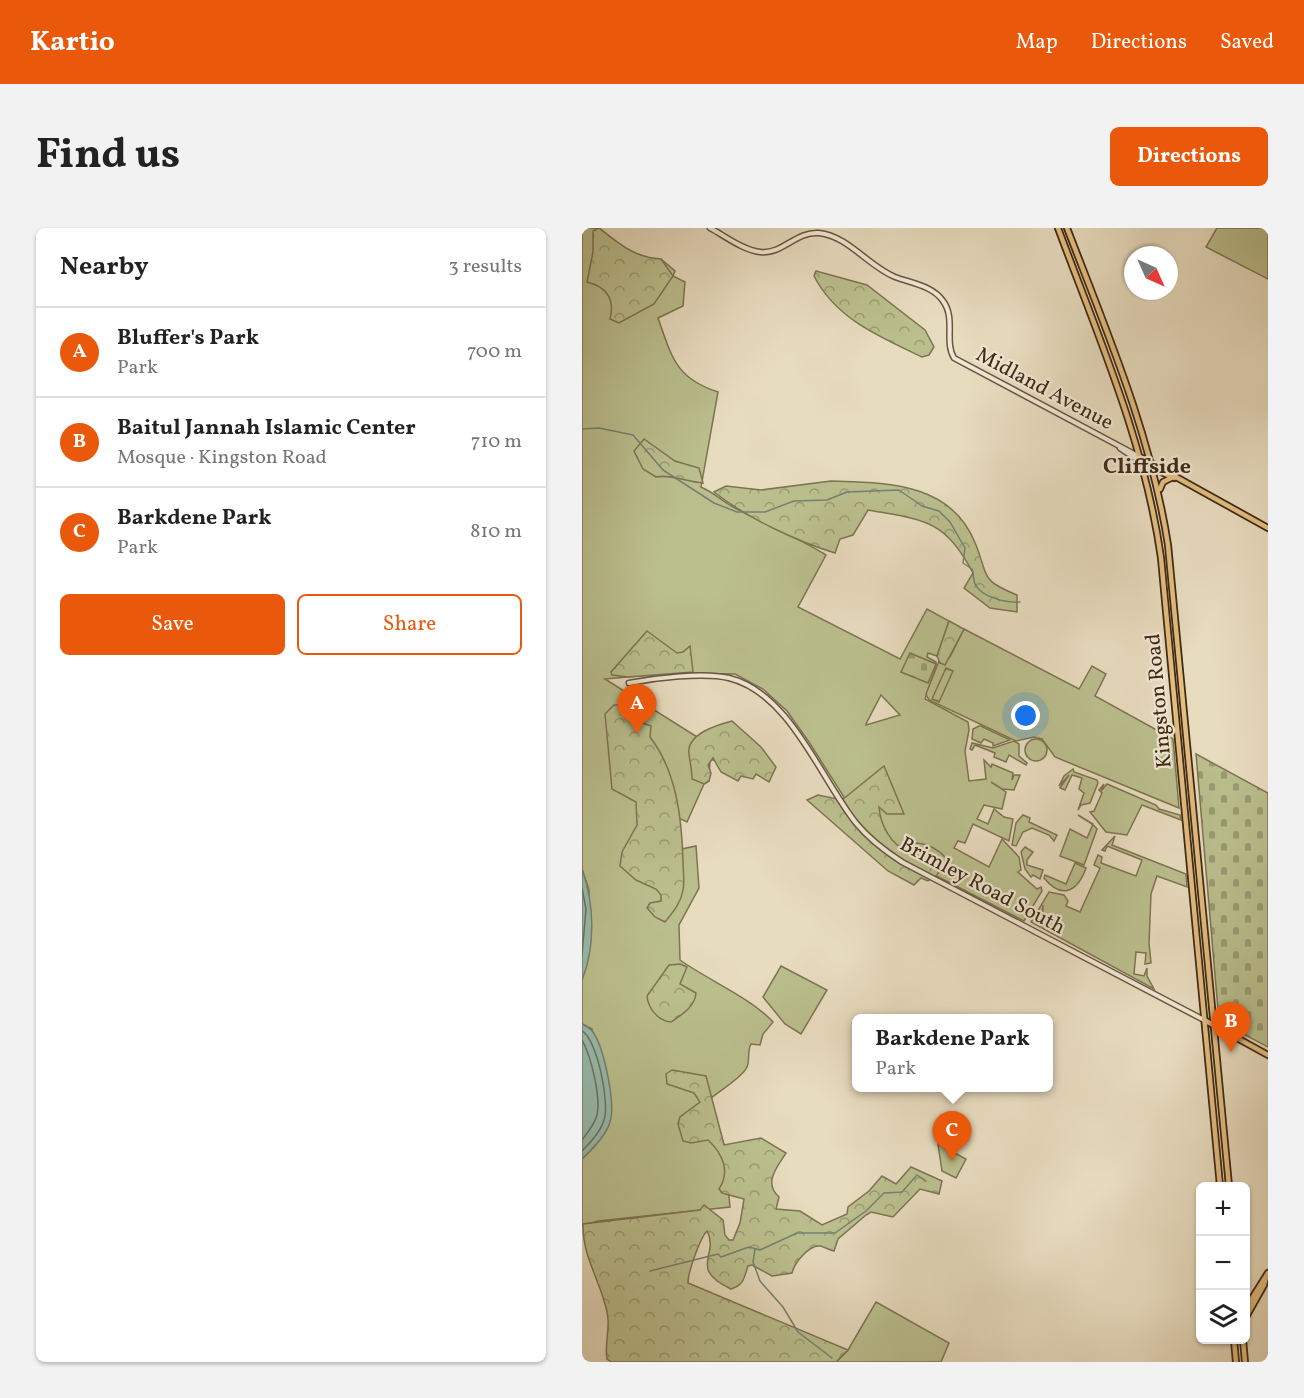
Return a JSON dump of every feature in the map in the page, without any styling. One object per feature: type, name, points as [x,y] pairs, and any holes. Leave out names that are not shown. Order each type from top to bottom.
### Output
[{"type":"main road","name":"Kingston Road","points":[[1058,228],[1124,406],[1155,510],[1206,1021],[1220,1182]]},
{"type":"main road","name":"Kingston Road","points":[[1067,228],[1126,384],[1153,466],[1168,545],[1229,1182]]},
{"type":"main road","name":"Midland Avenue","points":[[1140,457],[1174,478],[1268,528]]},
{"type":"main road","name":"Midland Avenue","points":[[1142,463],[1153,466]]},
{"type":"main road","points":[[1159,492],[1163,482],[1174,478]]},
{"type":"main road","points":[[1206,1021],[1268,1055]]},
{"type":"main road","points":[[1250,1300],[1267,1275]]},
{"type":"main road","points":[[1250,1309],[1264,1285],[1267,1275]]},
{"type":"main road","points":[[1234,1344],[1236,1362]]},
{"type":"main road","points":[[1243,1344],[1245,1362]]},
{"type":"street","name":"Midland Avenue","points":[[710,228],[761,252],[777,250],[802,235],[821,234],[835,238],[882,270],[929,289],[941,297],[949,312],[951,351],[954,358],[1140,457]]},
{"type":"street","name":"Midland Avenue","points":[[1119,447],[1142,463]]},
{"type":"street","name":"Brimley Road South","points":[[628,683],[712,676],[731,679],[754,689],[792,726],[857,824],[879,846],[902,862],[1206,1021]]},
{"type":"green space","points":[[582,228],[599,228],[621,246],[644,259],[661,259],[675,271],[673,276],[685,282],[683,306],[658,318],[672,355],[684,373],[692,380],[718,392],[701,487],[732,507],[826,555],[798,607],[900,659],[927,609],[949,621],[937,656],[928,653],[927,657],[936,662],[936,667],[925,699],[968,722],[969,730],[965,751],[969,781],[986,779],[984,760],[991,767],[992,764],[1013,773],[1012,780],[1014,775],[1020,775],[1014,790],[1002,789],[991,782],[1006,792],[1002,809],[984,805],[977,819],[988,824],[994,809],[1004,817],[1013,819],[1009,841],[973,824],[965,843],[958,841],[954,848],[989,867],[1002,839],[1019,857],[1021,870],[1018,872],[1037,889],[1041,887],[1042,891],[1024,921],[888,851],[868,835],[787,711],[763,689],[735,674],[673,673],[605,679],[721,752],[716,760],[710,760],[709,781],[704,784],[687,822],[666,812],[672,851],[696,846],[699,888],[679,925],[680,960],[753,1005],[773,1022],[763,1034],[760,1045],[751,1044],[745,1071],[711,1098],[724,1145],[730,1207],[598,1221],[582,1226],[582,1159],[594,1147],[592,1029],[582,1024],[582,980],[589,951],[589,890],[582,869]],"holes":[[[881,695],[900,715],[866,725]]]},
{"type":"green space","points":[[599,228],[635,253],[661,259],[673,276],[654,304],[619,323],[610,319],[611,305],[608,295],[600,287],[587,282],[593,252],[593,231]]},
{"type":"green space","points":[[1217,228],[1268,228],[1268,279],[1206,247]]},
{"type":"green space","points":[[816,271],[867,285],[925,330],[934,347],[929,355],[922,357],[860,325],[834,304],[823,291],[814,276]]},
{"type":"green space","points":[[644,439],[675,461],[699,468],[703,483],[656,477],[643,469],[634,451]]},
{"type":"green space","points":[[831,481],[874,483],[916,490],[951,509],[965,524],[988,577],[997,586],[1017,595],[1017,612],[990,608],[964,588],[973,573],[953,542],[931,525],[904,516],[868,510],[853,535],[840,539],[835,553],[772,528],[741,511],[714,492],[726,486],[761,490]]},
{"type":"green space","points":[[949,621],[964,629],[945,665],[940,663],[937,656]]},
{"type":"green space","points":[[964,629],[1079,689],[1092,666],[1106,674],[1095,696],[1173,739],[1179,808],[1055,757],[1042,739],[1034,737],[1016,741],[929,700],[926,694],[939,661],[940,663],[950,657]]},
{"type":"green space","points":[[647,631],[677,653],[683,652],[690,646],[693,672],[628,677],[612,675],[611,672]]},
{"type":"green space","points":[[910,653],[936,664],[928,683],[901,672]]},
{"type":"green space","points":[[946,668],[953,671],[939,702],[932,699]]},
{"type":"green space","points":[[614,705],[618,705],[632,719],[651,726],[650,737],[666,765],[676,797],[681,830],[684,887],[679,903],[665,922],[655,917],[647,908],[650,903],[661,901],[661,895],[656,889],[636,880],[620,866],[622,852],[637,825],[636,802],[612,789],[605,714]]},
{"type":"green space","points":[[732,721],[761,747],[776,767],[769,782],[756,774],[753,779],[741,776],[738,781],[721,772],[713,758],[708,765],[711,773],[709,781],[704,784],[692,779],[689,747],[692,741],[704,732]]},
{"type":"green space","points":[[979,726],[1010,740],[993,746],[993,743],[984,739],[981,743],[972,739],[973,729]]},
{"type":"green space","points":[[1036,739],[1044,742],[1047,750],[1044,758],[1036,761],[1028,758],[1025,750],[1028,742]]},
{"type":"green space","points":[[1014,741],[1019,744],[1019,756],[1027,763],[1026,765],[1009,755],[1006,762],[994,757],[995,753],[975,745],[972,750],[970,749],[972,743],[993,748]]},
{"type":"green space","points":[[1196,754],[1268,793],[1268,1047],[1219,1021]]},
{"type":"green space","points":[[884,766],[904,814],[887,814],[879,807],[882,820],[892,839],[896,844],[908,850],[917,843],[926,845],[934,848],[947,859],[937,875],[928,881],[921,878],[914,885],[888,871],[807,800],[818,795],[842,800]]},
{"type":"green space","points":[[1073,769],[1074,772],[1097,780],[1098,783],[1090,803],[1081,805],[1078,810],[1084,793],[1079,789],[1082,778],[1072,775],[1065,790],[1060,788],[1069,775],[1059,786],[1064,776]]},
{"type":"green space","points":[[1104,784],[1101,791],[1107,784],[1156,805],[1159,809],[1180,815],[1181,820],[1142,805],[1127,835],[1106,832],[1090,812],[1094,811],[1102,793],[1099,790]]},
{"type":"green space","points":[[1023,815],[1030,818],[1029,822],[1057,835],[1054,841],[1049,835],[1032,828],[1023,832],[1016,846],[1012,845],[1016,823]]},
{"type":"green space","points":[[1093,825],[1097,829],[1084,865],[1060,856],[1070,829],[1087,838]]},
{"type":"green space","points":[[1115,836],[1112,845],[1186,874],[1187,887],[1157,876],[1151,894],[1149,943],[1151,963],[1145,964],[1146,953],[1136,952],[1134,974],[1144,976],[1147,968],[1147,976],[1154,989],[1042,928],[1043,905],[1040,927],[1031,922],[1049,892],[1064,895],[1068,901],[1066,906],[1080,912],[1100,868],[1094,865],[1098,855],[1102,857],[1101,863],[1136,876],[1142,860],[1107,846],[1105,851],[1102,850]]},
{"type":"green space","points":[[1025,847],[1033,852],[1027,860],[1027,865],[1043,870],[1040,879],[1033,875],[1031,877],[1025,869],[1021,852]]},
{"type":"green space","points":[[1075,863],[1086,868],[1073,888],[1062,891],[1056,889],[1044,878],[1045,875],[1066,884]]},
{"type":"green space","points":[[680,964],[687,967],[680,984],[696,993],[695,998],[683,1013],[671,1022],[666,1021],[654,1013],[647,996],[669,965]]},
{"type":"green space","points":[[781,966],[827,990],[801,1034],[785,1024],[763,997]]},
{"type":"green space","points":[[672,1070],[706,1076],[724,1145],[761,1138],[786,1153],[773,1175],[772,1186],[779,1197],[776,1209],[800,1211],[822,1225],[847,1214],[848,1207],[869,1191],[882,1176],[896,1184],[911,1167],[942,1181],[939,1194],[920,1189],[893,1217],[871,1212],[866,1215],[838,1239],[834,1251],[820,1246],[811,1249],[799,1260],[792,1273],[772,1276],[752,1265],[748,1266],[741,1283],[731,1289],[718,1281],[707,1268],[710,1240],[707,1231],[704,1235],[692,1264],[688,1283],[848,1350],[836,1362],[611,1362],[607,1359],[608,1318],[585,1247],[583,1224],[700,1210],[704,1205],[723,1220],[725,1235],[729,1240],[733,1240],[740,1223],[744,1199],[722,1193],[719,1189],[724,1176],[721,1156],[708,1140],[691,1143],[683,1141],[678,1124],[680,1117],[700,1102],[694,1093],[667,1084],[666,1074]]},
{"type":"green space","points":[[938,1144],[966,1159],[956,1178],[942,1171]]},
{"type":"green space","points":[[876,1302],[949,1343],[941,1362],[836,1362],[848,1350]]},
{"type":"water","points":[[582,869],[589,896],[592,924],[590,953],[582,980]]},
{"type":"water","points":[[582,1024],[593,1032],[601,1050],[608,1076],[611,1114],[605,1132],[582,1159]]},
{"type":"waterway","points":[[582,429],[599,428],[633,435],[663,470],[714,503],[737,512],[765,512],[794,501],[827,500],[847,492],[899,490],[922,506],[939,511],[950,522],[965,548],[963,563],[972,569],[974,582],[978,589],[995,599],[1020,602]]},
{"type":"waterway","points":[[650,1271],[718,1254],[721,1257],[749,1247],[760,1250],[797,1233],[835,1233],[866,1211],[884,1193],[902,1192],[917,1175],[926,1181]]},
{"type":"waterway","points":[[755,1249],[753,1262],[760,1281],[783,1307],[798,1332],[832,1358]]},
{"type":"place","name":"Bluffer's Park","points":[[637,734]]},
{"type":"place","name":"Baitul Jannah Islamic Center","points":[[1231,1052]]},
{"type":"place","name":"Barkdene Park","points":[[952,1161]]},
{"type":"district","name":"Cliffside","points":[[1147,465]]}]
